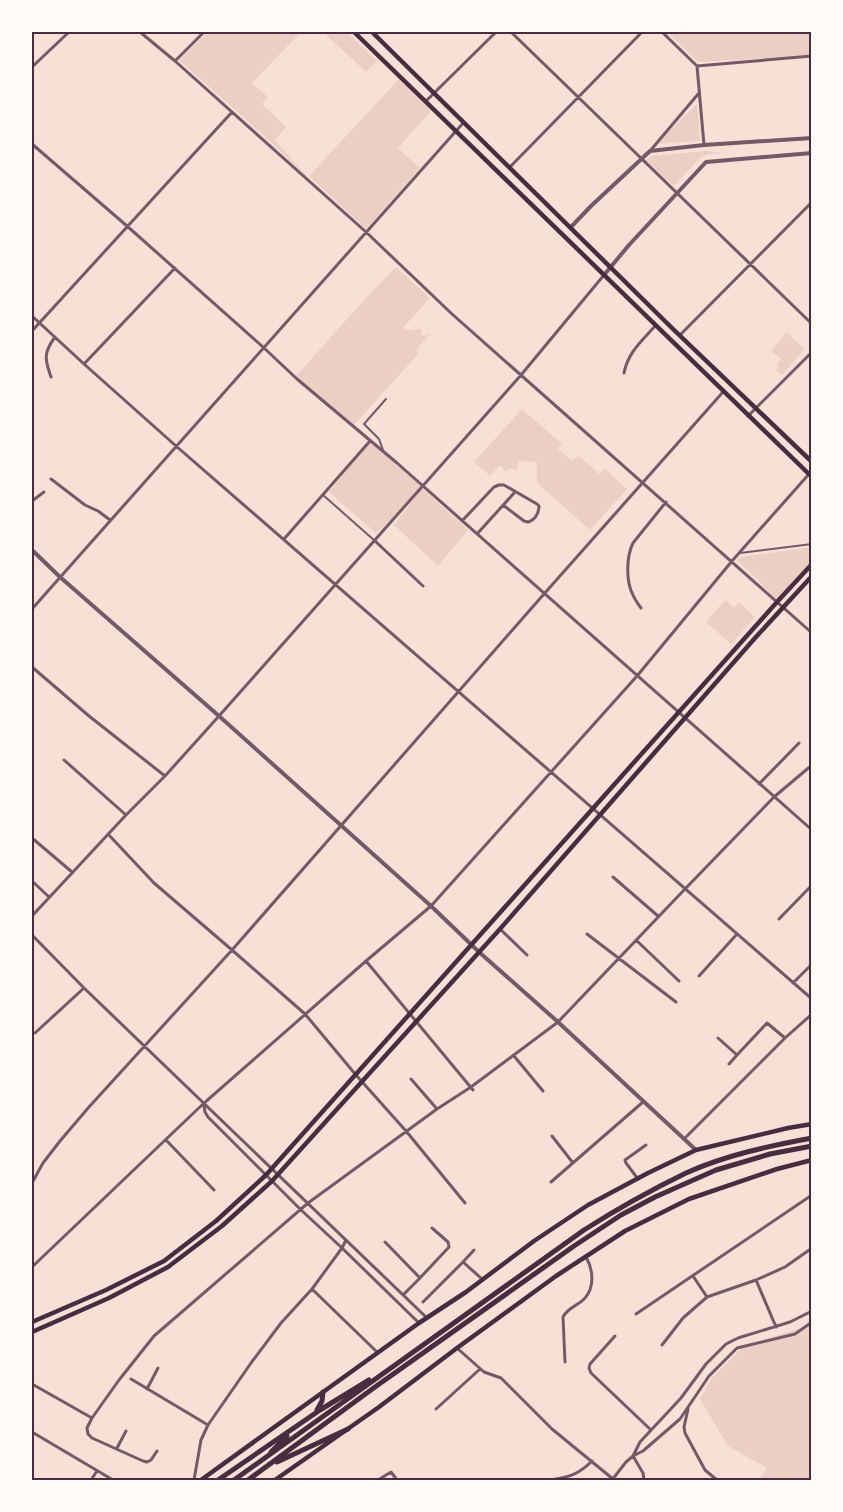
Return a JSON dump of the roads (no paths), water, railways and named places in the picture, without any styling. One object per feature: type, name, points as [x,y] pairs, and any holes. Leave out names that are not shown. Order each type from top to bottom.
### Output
[{"type":"highway","points":[[236,1480],[620,1210],[685,1177],[744,1154],[812,1138]]},
{"type":"highway","points":[[236,1480],[574,1237],[619,1208],[688,1172],[744,1153],[812,1138]]},
{"type":"highway","points":[[249,1480],[642,1206],[717,1172],[812,1147]]},
{"type":"highway","points":[[249,1480],[459,1327],[621,1215],[716,1170],[770,1154],[812,1147]]},
{"type":"highway","points":[[218,1480],[339,1398],[394,1368]]},
{"type":"highway","points":[[269,1456],[275,1446],[320,1406],[323,1392]]},
{"type":"highway","points":[[275,1463],[348,1429]]},
{"type":"highway","points":[[255,1480],[262,1470]]},
{"type":"main road","points":[[354,32],[810,475]]},
{"type":"main road","points":[[372,32],[755,409],[812,462]]},
{"type":"main road","points":[[32,1323],[164,1261],[216,1221],[266,1175],[812,564]]},
{"type":"main road","points":[[32,1332],[109,1298],[168,1267],[222,1227],[272,1181],[500,929],[812,576]]},
{"type":"main road","points":[[201,1480],[534,1241],[588,1205],[696,1150],[812,1124]]},
{"type":"main road","points":[[275,1480],[556,1276],[625,1231],[689,1199],[732,1183],[810,1163]]},
{"type":"street","points":[[32,67],[69,32]]},
{"type":"street","points":[[140,32],[366,232],[452,314],[812,633]]},
{"type":"street","points":[[175,61],[204,32]]},
{"type":"street","points":[[426,101],[496,32]]},
{"type":"street","points":[[511,32],[812,324]]},
{"type":"street","points":[[510,167],[642,32]]},
{"type":"street","points":[[662,32],[697,66],[704,145]]},
{"type":"street","points":[[697,66],[812,56]]},
{"type":"street","points":[[571,227],[650,151],[699,93]]},
{"type":"street","points":[[32,331],[232,112]]},
{"type":"street","points":[[32,609],[464,122]]},
{"type":"street","points":[[650,151],[812,138]]},
{"type":"street","points":[[32,144],[264,347],[297,380],[423,486],[812,830]]},
{"type":"street","points":[[32,916],[219,716],[521,375],[611,266],[706,162],[812,153]]},
{"type":"street","points":[[680,335],[812,201]]},
{"type":"street","points":[[84,364],[175,268]]},
{"type":"street","points":[[32,316],[176,446],[812,999]]},
{"type":"street","points":[[624,373],[627,361],[634,349],[656,326]]},
{"type":"street","points":[[51,377],[46,356],[54,337]]},
{"type":"street","points":[[748,416],[812,352]]},
{"type":"street","points":[[32,1183],[43,1163],[60,1141],[232,950],[723,392]]},
{"type":"street","points":[[384,453],[379,439],[364,424],[386,399]]},
{"type":"street","points":[[284,539],[370,441]]},
{"type":"street","points":[[32,1267],[203,1104],[431,906],[637,676],[738,554],[810,475]]},
{"type":"street","points":[[51,479],[85,505],[110,520]]},
{"type":"street","points":[[462,522],[494,487],[499,485],[504,485],[539,506],[535,518],[528,522],[503,505]]},
{"type":"street","points":[[32,501],[44,492]]},
{"type":"street","points":[[477,534],[514,492]]},
{"type":"street","points":[[323,494],[423,586]]},
{"type":"street","points":[[641,608],[632,593],[628,561],[630,550],[666,502]]},
{"type":"street","points":[[738,554],[812,544]]},
{"type":"street","points":[[32,550],[431,906],[696,1150]]},
{"type":"street","points":[[32,667],[165,776]]},
{"type":"street","points":[[759,784],[799,743]]},
{"type":"street","points":[[64,760],[126,815]]},
{"type":"street","points":[[157,1451],[147,1462],[92,1438],[87,1428],[119,1380],[154,1336],[300,1209],[437,1108],[472,1088],[558,1022],[774,797],[812,765]]},
{"type":"street","points":[[108,834],[154,883],[305,1014],[465,1203]]},
{"type":"street","points":[[32,838],[72,872]]},
{"type":"street","points":[[613,877],[658,916]]},
{"type":"street","points":[[32,881],[49,896]]},
{"type":"street","points":[[779,919],[812,885]]},
{"type":"street","points":[[500,929],[527,955]]},
{"type":"street","points":[[587,934],[676,1002]]},
{"type":"street","points":[[699,976],[737,934]]},
{"type":"street","points":[[32,935],[203,1104],[427,1318]]},
{"type":"street","points":[[636,940],[679,981]]},
{"type":"street","points":[[366,961],[472,1088]]},
{"type":"street","points":[[793,983],[812,964]]},
{"type":"street","points":[[35,1033],[84,988]]},
{"type":"street","points":[[684,1139],[812,1014]]},
{"type":"street","points":[[729,1064],[767,1023],[785,1038]]},
{"type":"street","points":[[718,1038],[737,1055]]},
{"type":"street","points":[[513,1056],[543,1091]]},
{"type":"street","points":[[411,1079],[437,1108]]},
{"type":"street","points":[[551,1182],[643,1102]]},
{"type":"street","points":[[203,1104],[208,1117],[419,1323]]},
{"type":"street","points":[[552,1136],[573,1163]]},
{"type":"street","points":[[166,1140],[214,1190]]},
{"type":"street","points":[[638,1179],[625,1160],[646,1145]]},
{"type":"street","points":[[636,1314],[812,1195]]},
{"type":"street","points":[[404,1295],[448,1247],[448,1242],[432,1228]]},
{"type":"street","points":[[194,1480],[201,1440],[208,1425],[281,1323],[312,1289],[346,1240]]},
{"type":"street","points":[[385,1242],[420,1278]]},
{"type":"street","points":[[662,1345],[683,1318],[706,1297],[756,1280],[785,1266],[812,1248]]},
{"type":"street","points":[[423,1302],[474,1250]]},
{"type":"street","points":[[566,1362],[563,1317],[566,1311],[584,1299],[590,1289],[591,1273],[586,1257]]},
{"type":"street","points":[[463,1262],[482,1279]]},
{"type":"street","points":[[693,1276],[706,1297]]},
{"type":"street","points":[[756,1280],[776,1327]]},
{"type":"street","points":[[312,1289],[378,1353]]},
{"type":"street","points":[[633,1456],[640,1442],[681,1398],[706,1364],[726,1344],[790,1322],[812,1311]]},
{"type":"street","points":[[457,1348],[484,1372],[501,1378],[552,1429],[613,1480],[626,1462],[643,1451],[680,1419],[709,1376],[737,1347],[795,1334],[812,1322]]},
{"type":"street","points":[[615,1335],[588,1368],[651,1430]]},
{"type":"street","points":[[147,1389],[158,1368]]},
{"type":"street","points":[[436,1409],[480,1369]]},
{"type":"street","points":[[131,1379],[208,1425]]},
{"type":"street","points":[[32,1384],[92,1418]]},
{"type":"street","points":[[690,1405],[685,1422],[685,1433],[705,1470],[717,1480]]},
{"type":"street","points":[[117,1448],[126,1431]]},
{"type":"street","points":[[32,1432],[113,1480]]},
{"type":"street","points":[[633,1456],[643,1473],[644,1480]]},
{"type":"street","points":[[550,1480],[570,1477],[582,1471],[592,1461]]},
{"type":"street","points":[[90,1480],[97,1471]]},
{"type":"street","points":[[378,1480],[391,1472],[397,1480]]}]
